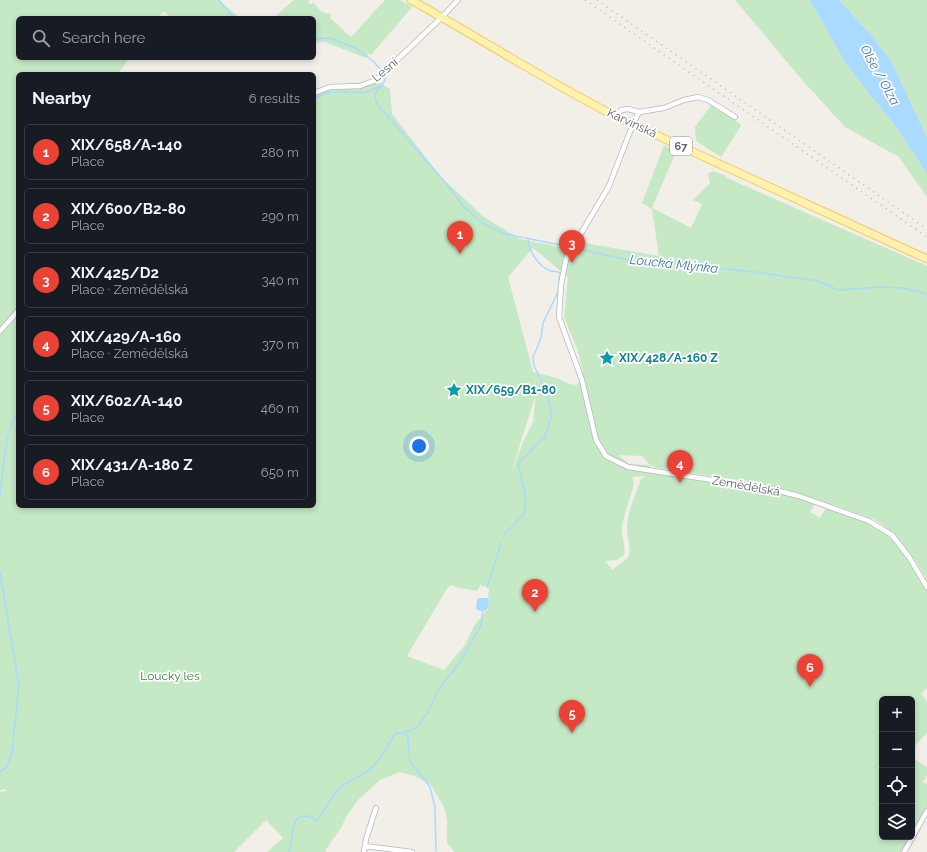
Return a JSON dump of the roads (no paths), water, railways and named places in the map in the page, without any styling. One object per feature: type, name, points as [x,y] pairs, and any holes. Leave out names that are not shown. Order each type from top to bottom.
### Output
[{"type":"main road","name":"Karvinská","points":[[411,0],[552,82],[616,117],[927,259]]},
{"type":"street","name":"Lesní","points":[[316,92],[330,87],[360,86],[376,80],[458,0]]},
{"type":"street","points":[[616,117],[621,110],[628,108],[640,112],[664,108],[698,96],[708,100],[735,117]]},
{"type":"street","name":"Zemědělská","points":[[640,112],[633,124],[610,186],[566,259],[561,285],[558,317],[582,380],[596,440],[606,456],[628,466],[771,489],[799,496],[869,521],[892,535],[909,557],[927,587]]},
{"type":"street","points":[[0,331],[16,313]]},
{"type":"street","points":[[364,852],[376,808]]},
{"type":"street","points":[[904,852],[927,812]]},
{"type":"street","points":[[365,846],[412,852]]},
{"type":"water","name":"Olše / Olza","points":[[810,0],[839,0],[872,36],[891,61],[927,137],[927,174],[899,131],[846,64]]},
{"type":"water","points":[[488,598],[489,601],[488,607],[485,611],[479,611],[476,609],[477,599]]},
{"type":"waterway","name":"Loucká Mlýnka","points":[[219,0],[232,16]]},
{"type":"waterway","name":"Loucká Mlýnka","points":[[316,39],[330,38],[356,48],[374,62],[386,76],[383,84],[375,95],[377,104],[445,182],[464,207],[482,223],[505,234],[570,247]]},
{"type":"waterway","points":[[316,97],[330,92],[368,92],[380,86]]},
{"type":"waterway","points":[[503,536],[524,514],[526,499],[518,463],[545,437],[552,414],[544,386],[534,366],[533,357],[541,338],[543,323],[558,292],[560,273],[551,271],[538,262],[532,253],[528,243],[528,238]]},
{"type":"waterway","name":"Loucká Mlýnka","points":[[574,248],[642,263],[684,264],[818,281],[838,290],[881,287],[903,288],[927,294]]},
{"type":"waterway","points":[[0,495],[7,439],[16,416]]},
{"type":"waterway","points":[[487,587],[501,543]]},
{"type":"waterway","points":[[0,573],[19,684],[12,753],[7,767],[0,771]]},
{"type":"waterway","points":[[289,852],[294,825],[299,817],[308,816],[317,821],[340,787],[370,770],[382,755],[395,734],[410,731],[419,725],[429,710],[438,690],[462,659],[481,625],[483,610]]},
{"type":"waterway","points":[[406,733],[408,738],[410,761],[430,787],[435,807],[436,851]]},
{"type":"railway","points":[[585,0],[927,237]]},
{"type":"railway","points":[[597,0],[927,229]]},
{"type":"place","name":"XIX/658/A-140","points":[[460,254]]},
{"type":"place","name":"XIX/425/D2","points":[[572,263]]},
{"type":"place","name":"XIX/428/A-160 Z","points":[[607,358]]},
{"type":"place","name":"XIX/659/B1-80","points":[[454,390]]},
{"type":"place","name":"XIX/429/A-160","points":[[680,483]]},
{"type":"place","name":"XIX/600/B2-80","points":[[535,612]]},
{"type":"place","name":"XIX/431/A-180 Z","points":[[810,687]]},
{"type":"place","name":"XIX/602/A-140","points":[[572,733]]},
{"type":"park label","name":"Loucký les","points":[[170,676]]}]
